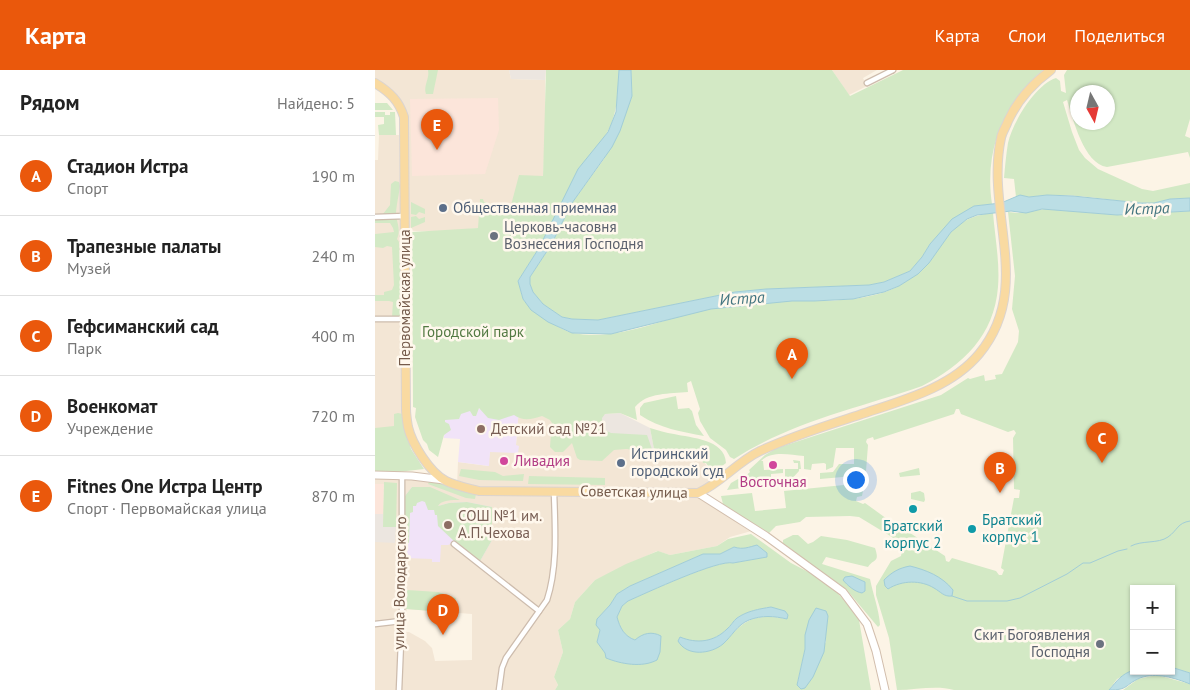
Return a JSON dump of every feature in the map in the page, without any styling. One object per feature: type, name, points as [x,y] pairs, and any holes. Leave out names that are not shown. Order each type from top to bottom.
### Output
[{"type":"main road","name":"Советская улица","points":[[375,475],[412,476],[443,480],[457,486],[479,491],[698,493],[709,488],[757,452],[791,437],[925,392],[963,370],[979,354],[993,333],[1001,312],[1006,287],[1007,271],[997,183],[1001,137],[1014,108],[1025,93],[1051,70]]},
{"type":"main road","name":"Первомайская улица","points":[[375,83],[386,90],[399,104],[404,117],[406,408],[408,428],[415,444],[432,470],[443,480]]},
{"type":"main road","name":"Советская улица","points":[[412,476],[432,470]]},
{"type":"main road","points":[[698,493],[771,540],[843,592],[867,624],[876,651],[884,688]]},
{"type":"street","points":[[867,83],[893,70]]},
{"type":"street","points":[[375,217],[405,216]]},
{"type":"street","points":[[375,319],[405,319]]},
{"type":"street","name":"улица Володарского","points":[[399,690],[402,476]]},
{"type":"street","points":[[499,690],[505,658],[547,600],[551,583],[554,539],[554,492]]},
{"type":"street","points":[[454,544],[539,612]]},
{"type":"street","points":[[375,624],[401,621]]},
{"type":"shaded area","points":[[375,70],[509,70],[511,79],[545,80],[543,176],[511,209],[484,202],[480,199],[479,228],[447,231],[405,230],[401,110],[375,83]]},
{"type":"shaded area","points":[[509,70],[546,70],[545,80],[511,79]]},
{"type":"shaded area","points":[[832,70],[877,70],[863,78],[867,86],[849,95]]},
{"type":"shaded area","points":[[498,98],[499,130],[485,174],[412,176],[410,99]]},
{"type":"shaded area","points":[[379,135],[399,135],[403,411],[406,430],[375,430],[375,160],[378,160]]},
{"type":"shaded area","points":[[519,408],[637,448],[654,449],[663,455],[675,456],[677,460],[702,460],[720,480],[698,493],[755,530],[730,537],[717,546],[670,555],[657,551],[595,580],[575,602],[570,619],[558,630],[563,652],[554,677],[558,685],[555,690],[375,690],[375,514],[383,514],[384,484],[375,484],[375,475],[412,476],[457,486],[458,462],[488,466],[490,451],[516,445]],"holes":[[[407,609],[472,614],[472,660],[435,661],[432,648],[425,641],[409,632],[401,632],[402,618],[406,618]]]},
{"type":"shaded area","name":"Детский сад №21","points":[[519,408],[516,445],[519,446],[518,453],[490,452],[489,466],[458,462],[460,439],[444,438],[445,419],[459,409]]},
{"type":"shaded area","points":[[620,413],[650,428],[654,449],[637,448],[590,423],[605,414]]},
{"type":"shaded area","points":[[375,484],[384,484],[383,514],[375,514]]},
{"type":"shaded area","name":"СОШ №1 им. А.П.Чехова","points":[[412,487],[430,487],[438,506],[467,502],[492,507],[492,540],[480,561],[455,542],[441,545],[440,562],[432,562],[432,559],[405,558],[405,496]]},
{"type":"shaded area","points":[[375,514],[383,514],[383,527],[396,527],[395,543],[375,542]]},
{"type":"green space","points":[[428,70],[438,70],[433,94],[426,94],[425,91]]},
{"type":"green space","name":"Городской парк","points":[[546,70],[619,70],[617,102],[612,122],[602,141],[594,149],[539,248],[518,281],[526,303],[553,324],[573,333],[608,334],[724,307],[753,303],[846,300],[872,296],[897,287],[920,271],[928,264],[955,228],[962,223],[970,218],[993,213],[998,259],[998,287],[990,320],[983,334],[974,347],[951,369],[922,386],[802,425],[756,446],[734,459],[730,457],[726,450],[710,438],[700,421],[698,413],[700,409],[691,381],[687,383],[688,392],[652,396],[640,402],[635,407],[637,420],[620,413],[605,414],[602,418],[603,429],[611,433],[647,435],[653,452],[646,456],[641,456],[629,449],[623,449],[614,450],[602,461],[580,460],[577,458],[572,443],[563,452],[555,452],[550,447],[551,434],[549,430],[552,423],[550,420],[542,416],[525,419],[514,415],[499,420],[488,418],[479,408],[476,416],[473,416],[470,411],[461,414],[459,419],[445,420],[451,430],[444,435],[438,457],[429,450],[423,440],[415,417],[416,408],[413,407],[412,232],[478,228],[480,199],[483,199],[484,202],[510,209],[519,175],[543,176]]},
{"type":"green space","points":[[631,70],[832,70],[850,96],[903,70],[1043,70],[1017,98],[999,130],[991,165],[992,204],[974,206],[930,244],[910,271],[884,282],[869,285],[735,292],[598,320],[562,317],[543,304],[533,292],[530,277],[551,245],[572,203],[604,159],[632,96]]},
{"type":"green space","points":[[1067,70],[1190,70],[1190,119],[1185,136],[1190,138],[1190,158],[1188,152],[1107,167],[1099,164],[1086,149],[1076,130],[1115,130],[1115,85],[1070,85],[1070,110],[1067,100],[1063,102],[1070,130],[1079,150],[1098,169],[1142,189],[1153,191],[1190,183],[1190,198],[1170,199],[1154,203],[1061,195],[1016,197],[1014,179],[1004,178],[1007,147],[1015,125],[1026,105],[1040,88],[1048,82],[1056,78],[1060,81],[1061,91],[1066,93],[1064,75]]},
{"type":"green space","points":[[375,103],[387,103],[393,110],[375,110]]},
{"type":"green space","points":[[375,112],[385,112],[385,115],[390,115],[390,112],[395,112],[396,135],[379,135],[378,125],[384,124],[384,117],[375,117]]},
{"type":"green space","points":[[395,181],[399,182],[400,186],[396,208],[402,289],[399,297],[401,316],[398,318],[392,317],[393,302],[375,301],[375,295],[384,295],[384,292],[392,290],[394,285],[392,247],[375,247],[375,234],[394,232],[393,228],[390,223],[375,223],[375,215],[383,214],[390,205],[391,184]]},
{"type":"green space","points":[[411,202],[425,209],[425,214],[419,212],[416,215],[411,214]]},
{"type":"green space","points":[[1045,209],[1117,215],[1190,211],[1190,673],[1175,668],[1175,585],[1130,585],[1130,672],[1117,679],[1109,690],[954,690],[933,688],[897,690],[889,638],[876,595],[876,586],[891,561],[901,556],[902,551],[892,537],[859,517],[850,516],[806,517],[800,522],[776,526],[769,533],[729,509],[723,504],[721,496],[752,493],[755,511],[786,508],[784,491],[844,485],[864,486],[862,496],[857,497],[856,501],[865,503],[894,524],[894,528],[897,530],[901,527],[945,556],[946,561],[949,562],[952,558],[996,571],[999,575],[1002,575],[1004,570],[1001,568],[1014,498],[1019,498],[1020,490],[1014,489],[1013,438],[1016,433],[1014,430],[1008,432],[961,414],[959,409],[956,409],[954,414],[874,440],[873,437],[867,439],[866,471],[858,470],[854,476],[820,479],[820,473],[833,472],[839,464],[854,464],[854,448],[836,448],[833,467],[826,470],[826,464],[824,463],[812,464],[811,470],[804,469],[804,456],[776,454],[770,455],[761,461],[763,461],[764,470],[783,469],[783,473],[771,474],[771,484],[727,490],[731,483],[738,479],[741,480],[765,455],[777,448],[941,395],[968,378],[984,375],[985,381],[996,379],[995,375],[1002,374],[1018,342],[1019,331],[1012,309],[1015,276],[1008,212],[1018,213]]},
{"type":"green space","points":[[416,216],[419,219],[425,217],[425,222],[411,228],[411,217]]},
{"type":"green space","points":[[676,396],[678,409],[689,408],[692,411],[696,425],[704,436],[663,426],[640,415],[640,408],[644,403]]},
{"type":"green space","points":[[394,414],[403,414],[404,430],[406,430],[411,449],[424,469],[398,472],[375,471],[375,428],[394,426]]},
{"type":"green space","points":[[650,428],[714,444],[724,455],[726,463],[713,473],[702,460],[677,460],[675,456],[663,455],[654,449]]},
{"type":"green space","points":[[793,460],[800,461],[801,469],[788,483],[785,483],[785,469],[798,469],[798,463],[794,463]]},
{"type":"green space","points":[[919,468],[920,475],[900,477],[899,473]]},
{"type":"green space","points":[[461,469],[495,472],[503,476],[524,474],[523,481],[479,480],[459,476]]},
{"type":"green space","points":[[529,476],[605,478],[605,485],[528,484]]},
{"type":"green space","points":[[384,482],[397,483],[396,527],[383,527]]},
{"type":"green space","points":[[429,482],[441,482],[448,487],[476,494],[475,499],[466,498],[428,484]]},
{"type":"green space","name":"СОШ №1 им. А.П.Чехова","points":[[412,487],[430,487],[460,500],[444,501],[438,506],[467,502],[492,507],[492,540],[480,561],[438,526],[437,515],[435,515],[434,510],[428,510],[425,502],[422,501],[413,506],[413,512],[410,513],[409,543],[405,543],[405,496]]},
{"type":"green space","points":[[920,491],[924,493],[924,502],[911,499],[911,493]]},
{"type":"green space","points":[[751,534],[791,563],[820,578],[835,590],[859,620],[871,690],[555,690],[558,685],[554,677],[563,652],[558,630],[570,619],[575,602],[595,580],[626,564],[658,551],[670,555],[717,546],[728,539]],"holes":[[[754,546],[766,557],[725,563],[698,571],[628,601],[622,606],[617,617],[623,632],[628,637],[636,640],[641,635],[616,662],[605,653],[597,642],[600,630],[597,619],[617,594],[630,586],[703,554],[720,554],[734,547],[744,549]],[[771,607],[787,619],[766,617],[751,620],[737,629],[723,644],[678,641],[680,638],[705,641],[717,637],[736,619],[753,611]],[[813,616],[828,616],[825,631],[826,642],[797,684],[809,620]]]},
{"type":"green space","points":[[793,535],[798,535],[808,544],[821,536],[847,540],[875,548],[877,558],[868,567],[826,557],[822,564],[870,579],[880,625],[878,627],[846,589],[783,544],[783,540]]},
{"type":"green space","points":[[407,590],[438,592],[456,598],[456,613],[406,609]]},
{"type":"green space","points":[[1157,675],[1190,684],[1190,690],[1123,690],[1138,679]]},
{"type":"water","name":"Истра","points":[[619,70],[631,70],[632,96],[620,131],[612,147],[572,203],[551,245],[530,277],[533,292],[543,304],[562,317],[598,320],[735,292],[869,285],[884,282],[910,271],[952,219],[974,206],[1001,203],[1020,195],[1029,197],[1047,195],[1073,196],[1141,203],[1190,198],[1190,211],[1117,215],[1042,209],[1026,213],[1011,211],[977,215],[967,219],[951,232],[929,263],[918,274],[899,286],[884,292],[853,299],[792,301],[711,309],[611,334],[572,333],[548,322],[531,310],[523,299],[518,281],[539,248],[578,169],[608,132],[616,112]]},
{"type":"water","points":[[757,545],[767,553],[767,557],[713,566],[628,601],[622,606],[617,617],[621,628],[625,634],[635,640],[648,634],[661,636],[660,652],[657,660],[645,664],[631,664],[606,658],[605,653],[597,642],[600,630],[596,625],[597,619],[617,594],[630,586],[703,554],[720,554],[734,547],[743,548]]},
{"type":"water","points":[[910,566],[939,577],[953,590],[952,596],[945,595],[929,585],[917,582],[899,584],[888,589],[885,586],[884,580],[890,575],[899,569]]},
{"type":"water","points":[[852,576],[865,582],[865,591],[862,593],[857,591],[843,580],[845,577]]},
{"type":"water","points":[[771,607],[785,611],[788,615],[787,619],[768,616],[749,620],[738,628],[723,644],[712,650],[693,652],[687,650],[678,641],[680,637],[699,641],[717,637],[741,616]]},
{"type":"water","points":[[816,608],[826,611],[828,616],[824,652],[813,677],[805,688],[801,689],[797,685],[805,649],[805,635],[809,620]]},
{"type":"water","points":[[1175,668],[1190,673],[1190,684],[1172,678],[1146,676],[1123,688],[1109,690],[1130,672],[1130,675],[1175,675]]},
{"type":"waterway","points":[[1131,546],[1164,539],[1180,525],[1190,521]]},
{"type":"waterway","points":[[952,596],[967,601],[1007,601],[1020,598],[1067,574],[1083,563],[1090,563],[1127,549]]},
{"type":"place","name":"Fitnes One Истра Центр","points":[[437,150]]},
{"type":"place","name":"Общественная приемная","points":[[443,208]]},
{"type":"place","name":"Церковь-часовня Вознесения Господня","points":[[494,236]]},
{"type":"place","name":"Стадион Истра","points":[[792,379]]},
{"type":"place","name":"Детский сад №21","points":[[481,429]]},
{"type":"place","name":"Ливадия","points":[[504,461]]},
{"type":"place","name":"Истринский городской суд","points":[[621,463]]},
{"type":"place","name":"Гефсиманский сад","points":[[1102,463]]},
{"type":"place","name":"Восточная","points":[[773,465]]},
{"type":"place","name":"Трапезные палаты","points":[[1000,493]]},
{"type":"place","name":"Братский корпус 2","points":[[913,509]]},
{"type":"place","name":"СОШ №1 им. А.П.Чехова","points":[[448,525]]},
{"type":"place","name":"Братский корпус 1","points":[[972,529]]},
{"type":"place","name":"Военкомат","points":[[443,635]]},
{"type":"place","name":"Скит Богоявления Господня","points":[[1100,644]]}]
